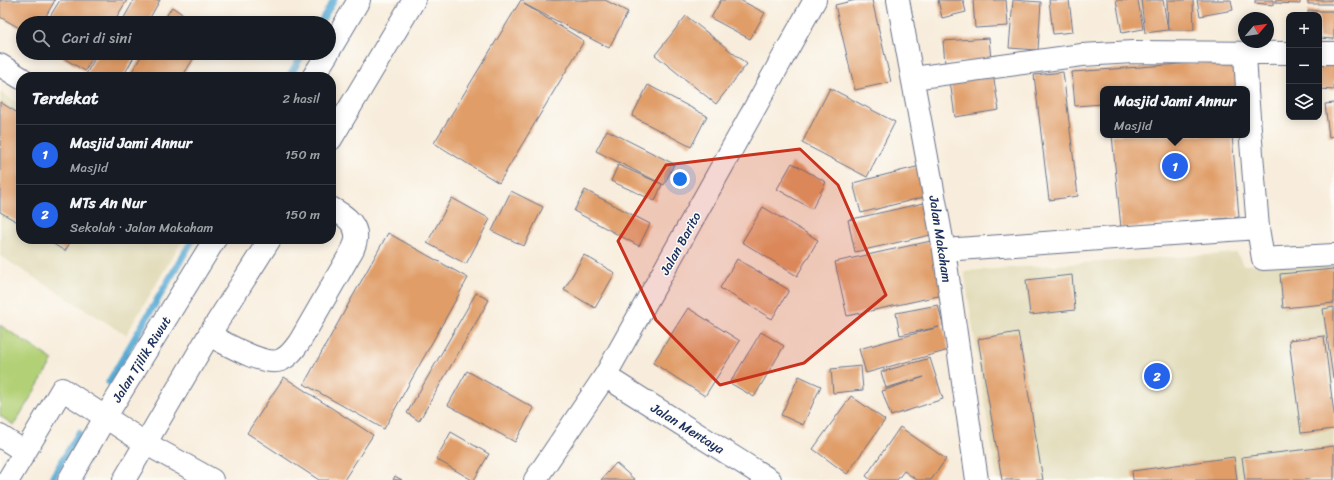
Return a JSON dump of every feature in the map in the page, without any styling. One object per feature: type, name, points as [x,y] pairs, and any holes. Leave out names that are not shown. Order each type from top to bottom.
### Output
[{"type":"main road","points":[[336,39],[359,0]]},
{"type":"main road","points":[[336,132],[414,0]]},
{"type":"main road","name":"Jalan Barito","points":[[535,480],[605,376],[815,0]]},
{"type":"main road","name":"Jalan Makaham","points":[[898,0],[944,250],[977,480]]},
{"type":"main road","points":[[913,78],[1082,55],[1133,52],[1286,53]]},
{"type":"main road","points":[[1245,53],[1247,86]]},
{"type":"main road","points":[[1322,53],[1334,53]]},
{"type":"main road","points":[[316,72],[323,60]]},
{"type":"main road","points":[[0,65],[16,75]]},
{"type":"main road","points":[[1250,129],[1258,228],[1263,259],[1334,255]]},
{"type":"main road","points":[[209,335],[251,356],[272,362],[279,361],[287,357],[300,341],[353,249],[356,239],[355,230],[351,222],[336,210]]},
{"type":"main road","points":[[944,250],[1258,228]]},
{"type":"main road","name":"Jalan Tjilik Riwut","points":[[69,480],[106,416],[212,244]]},
{"type":"main road","points":[[124,480],[209,335],[267,244]]},
{"type":"main road","name":"Jalan Mentaya","points":[[605,376],[770,480]]},
{"type":"main road","points":[[8,480],[62,389],[106,416],[145,443],[212,480]]},
{"type":"main road","points":[[0,436],[25,452]]},
{"type":"highlighted area","points":[[800,149],[838,185],[886,295],[804,363],[720,385],[656,320],[618,241],[666,165]]},
{"type":"shaded area","points":[[0,92],[16,102],[16,244],[180,244],[126,335],[0,256]]},
{"type":"shaded area","points":[[1237,253],[1243,265],[1334,263],[1334,480],[997,480],[964,271]]},
{"type":"green space","points":[[0,325],[53,360],[14,425],[0,416]]},
{"type":"building","points":[[0,0],[55,0],[46,16],[16,16],[16,26],[0,17]]},
{"type":"building","points":[[60,0],[127,0],[117,16],[50,16]]},
{"type":"building","points":[[134,0],[160,0],[151,16],[125,16]]},
{"type":"building","points":[[521,0],[605,0],[628,12],[609,48],[524,4],[584,41],[499,183],[434,143]]},
{"type":"building","points":[[721,0],[740,0],[765,13],[750,39],[711,18]]},
{"type":"building","points":[[856,0],[872,0],[891,82],[855,90],[835,5]]},
{"type":"building","points":[[938,0],[963,0],[966,12],[942,18]]},
{"type":"building","points":[[973,0],[1006,0],[1008,26],[975,28]]},
{"type":"building","points":[[1013,0],[1041,2],[1038,50],[1009,48]]},
{"type":"building","points":[[1049,0],[1069,0],[1073,32],[1053,34]]},
{"type":"building","points":[[1116,0],[1138,0],[1143,29],[1122,33]]},
{"type":"building","points":[[1141,0],[1163,0],[1168,30],[1145,33]]},
{"type":"building","points":[[1167,0],[1193,0],[1194,30],[1168,30]]},
{"type":"building","points":[[1197,0],[1231,0],[1233,10],[1200,16]]},
{"type":"building","points":[[1255,0],[1273,0],[1273,5],[1255,3]]},
{"type":"building","points":[[1275,0],[1300,0],[1300,4],[1275,3]]},
{"type":"building","points":[[1308,0],[1334,0],[1334,4],[1308,4]]},
{"type":"building","points":[[172,7],[186,16],[166,16]]},
{"type":"building","points":[[1334,11],[1334,39],[1322,38],[1322,12],[1308,12]]},
{"type":"building","points":[[686,16],[747,64],[716,104],[655,55]]},
{"type":"building","points":[[989,38],[991,60],[945,63],[943,41]]},
{"type":"building","points":[[1322,58],[1334,60],[1334,90],[1322,89]]},
{"type":"building","points":[[67,60],[91,60],[85,71]]},
{"type":"building","points":[[94,60],[132,60],[126,72],[87,72]]},
{"type":"building","points":[[139,60],[193,60],[185,72],[132,72]]},
{"type":"building","points":[[1235,60],[1237,86],[1100,86],[1100,104],[1075,106],[1072,72]]},
{"type":"building","points":[[1063,72],[1078,196],[1049,200],[1034,75]]},
{"type":"building","points":[[993,74],[999,110],[955,117],[950,81]]},
{"type":"building","points":[[648,85],[707,116],[691,147],[632,116]]},
{"type":"building","points":[[830,88],[895,122],[867,177],[802,143]]},
{"type":"building","points":[[0,102],[16,112],[16,221],[0,212]]},
{"type":"building","points":[[1334,103],[1334,136],[1329,137],[1325,104]]},
{"type":"building","points":[[607,130],[674,164],[664,185],[596,151]]},
{"type":"building","points":[[1112,138],[1232,138],[1239,217],[1121,228]]},
{"type":"building","points":[[792,163],[826,182],[812,209],[777,189]]},
{"type":"building","points":[[618,165],[662,184],[655,201],[611,181]]},
{"type":"building","points":[[920,166],[928,196],[861,213],[853,183]]},
{"type":"building","points":[[585,190],[650,224],[639,246],[574,211]]},
{"type":"building","points":[[511,191],[543,207],[524,246],[492,231]]},
{"type":"building","points":[[452,198],[490,219],[466,264],[427,243]]},
{"type":"building","points":[[928,202],[935,234],[855,252],[848,220]]},
{"type":"building","points":[[763,207],[818,240],[797,276],[742,242]]},
{"type":"building","points":[[388,233],[468,278],[384,429],[304,384]]},
{"type":"building","points":[[931,241],[943,295],[847,316],[835,262]]},
{"type":"building","points":[[53,244],[69,244],[65,251]]},
{"type":"building","points":[[584,255],[615,273],[595,308],[564,290]]},
{"type":"building","points":[[737,259],[789,290],[772,319],[720,288]]},
{"type":"building","points":[[1334,269],[1334,303],[1283,308],[1280,274]]},
{"type":"building","points":[[1072,275],[1075,310],[1030,315],[1026,280]]},
{"type":"building","points":[[476,293],[489,300],[419,421],[407,413]]},
{"type":"building","points":[[938,305],[949,350],[866,373],[859,349],[939,327],[900,335],[896,313]]},
{"type":"building","points":[[1334,307],[1334,378],[1333,378],[1323,309]]},
{"type":"building","points":[[688,308],[740,341],[705,396],[653,363]]},
{"type":"building","points":[[761,332],[784,346],[754,397],[730,383]]},
{"type":"building","points":[[1018,332],[1043,480],[1002,480],[978,339]]},
{"type":"building","points":[[1324,336],[1334,414],[1334,429],[1301,433],[1289,340]]},
{"type":"building","points":[[930,358],[943,399],[891,416],[882,391],[924,377],[886,388],[881,372]]},
{"type":"building","points":[[861,366],[863,390],[833,393],[831,369]]},
{"type":"building","points":[[467,371],[534,408],[515,442],[448,405]]},
{"type":"building","points":[[799,376],[821,386],[803,425],[781,415]]},
{"type":"building","points":[[284,377],[373,435],[344,480],[319,480],[247,433]]},
{"type":"building","points":[[851,396],[885,420],[847,474],[813,449]]},
{"type":"building","points":[[900,427],[946,459],[931,480],[917,480],[904,471],[897,480],[871,480],[866,476]]},
{"type":"building","points":[[451,432],[489,454],[474,480],[436,459]]},
{"type":"building","points":[[1334,446],[1334,480],[1245,480],[1242,457]]},
{"type":"building","points":[[1234,457],[1237,480],[1133,480],[1132,471]]},
{"type":"building","points":[[616,463],[635,480],[601,480]]},
{"type":"building","points":[[395,476],[402,480],[393,480]]},
{"type":"waterway","points":[[324,16],[334,0]]},
{"type":"waterway","points":[[292,72],[299,60]]},
{"type":"waterway","points":[[109,382],[190,244]]},
{"type":"waterway","points":[[51,480],[79,433]]},
{"type":"place","name":"Masjid Jami Annur","points":[[1175,166]]},
{"type":"place","name":"MTs An Nur","points":[[1157,376]]}]
